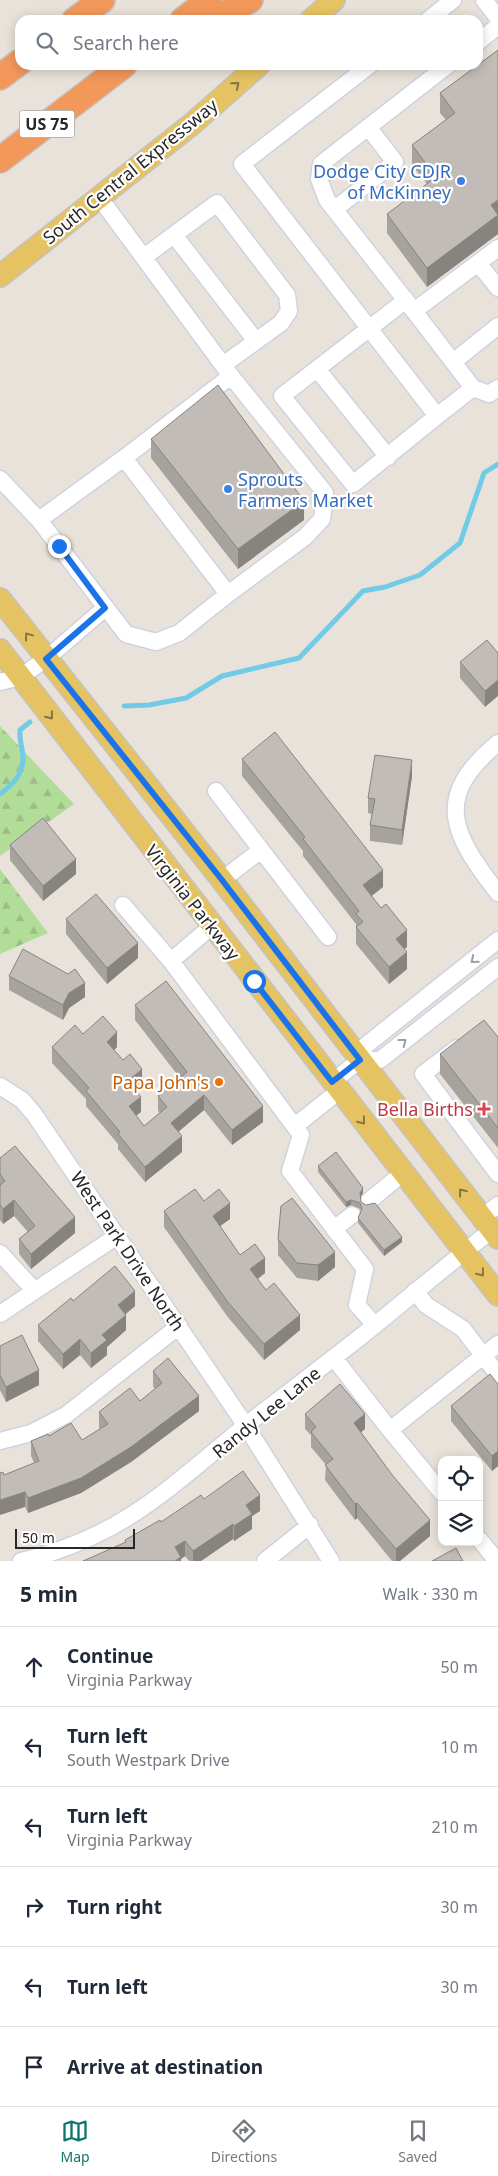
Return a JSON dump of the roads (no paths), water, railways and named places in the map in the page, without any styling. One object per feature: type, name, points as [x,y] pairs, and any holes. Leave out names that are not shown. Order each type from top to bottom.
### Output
[{"type":"highway","points":[[69,15],[74,0]]},
{"type":"highway","points":[[82,15],[102,0]]},
{"type":"highway","points":[[190,15],[209,0]]},
{"type":"highway","points":[[223,15],[250,0]]},
{"type":"highway","points":[[0,77],[15,66]]},
{"type":"highway","name":"US 75","points":[[0,160],[118,70]]},
{"type":"highway","points":[[95,88],[126,70]]},
{"type":"main road","points":[[317,15],[334,0]]},
{"type":"main road","name":"South Central Expressway","points":[[0,276],[192,124],[253,70]]},
{"type":"main road","name":"Virginia Parkway","points":[[0,599],[222,880],[360,1060],[492,1223]]},
{"type":"main road","name":"Virginia Parkway","points":[[0,650],[10,680],[212,926],[498,1295]]},
{"type":"street","points":[[434,15],[454,0]]},
{"type":"street","points":[[484,0],[498,18]]},
{"type":"street","points":[[483,38],[498,26]]},
{"type":"street","points":[[364,70],[242,164],[437,416]]},
{"type":"street","points":[[442,70],[321,164],[319,179],[327,200],[473,388],[489,394],[498,388]]},
{"type":"street","points":[[335,209],[395,162],[368,127]]},
{"type":"street","points":[[0,479],[39,520],[126,634],[156,642],[179,633],[228,594],[306,537],[322,519],[325,494],[227,370],[99,197]]},
{"type":"street","points":[[39,520],[124,458],[227,370],[256,341],[281,323],[289,310],[287,295],[217,203],[144,258]]},
{"type":"street","points":[[174,235],[256,341]]},
{"type":"street","points":[[473,388],[353,484],[282,396],[369,328],[478,263],[498,248]]},
{"type":"street","points":[[478,263],[498,288]]},
{"type":"street","points":[[453,362],[498,326]]},
{"type":"street","points":[[317,369],[388,457]]},
{"type":"street","points":[[124,458],[228,594]]},
{"type":"street","points":[[10,680],[46,659],[105,608]]},
{"type":"street","points":[[498,742],[483,755],[465,777],[458,791],[455,809],[457,827],[465,847],[498,893]]},
{"type":"street","points":[[216,791],[328,937]]},
{"type":"street","points":[[222,880],[261,850]]},
{"type":"street","points":[[123,905],[171,962],[302,1135],[290,1171],[365,1270],[357,1305],[375,1325]]},
{"type":"street","points":[[171,962],[212,926]]},
{"type":"street","points":[[295,1126],[360,1060],[365,1046],[498,940]]},
{"type":"street","points":[[360,1060],[380,1060],[498,967]]},
{"type":"street","points":[[473,1035],[423,1074],[498,1174]]},
{"type":"street","name":"West Park Drive North","points":[[0,1086],[22,1100],[34,1114],[246,1426],[332,1561]]},
{"type":"street","points":[[369,1201],[403,1173]]},
{"type":"street","points":[[334,1229],[352,1215]]},
{"type":"street","name":"Randy Lee Lane","points":[[21,1561],[55,1553],[86,1540],[140,1511],[168,1491],[246,1426],[375,1325],[464,1251],[492,1223]]},
{"type":"street","points":[[0,1314],[117,1236]]},
{"type":"street","points":[[0,1253],[34,1290]]},
{"type":"street","points":[[415,1291],[426,1305],[463,1329],[498,1375]]},
{"type":"street","points":[[0,1441],[31,1433],[66,1415],[179,1326]]},
{"type":"street","points":[[390,1430],[498,1344]]},
{"type":"street","points":[[334,1358],[438,1488]]},
{"type":"street","points":[[265,1561],[310,1525]]},
{"type":"street","points":[[483,1544],[497,1561]]},
{"type":"waterway","points":[[124,706],[149,705],[186,698],[222,676],[299,658],[363,591],[385,587],[420,575],[460,543],[484,473],[498,464]]},
{"type":"waterway","points":[[0,794],[13,783],[21,770],[23,758],[20,730],[30,722]]},
{"type":"place","name":"Dodge City CDJR of McKinney","points":[[461,181]]},
{"type":"place","name":"Sprouts Farmers Market","points":[[228,489]]},
{"type":"place","name":"Papa John's","points":[[219,1082]]},
{"type":"place","name":"Bella Births","points":[[484,1109]]}]
